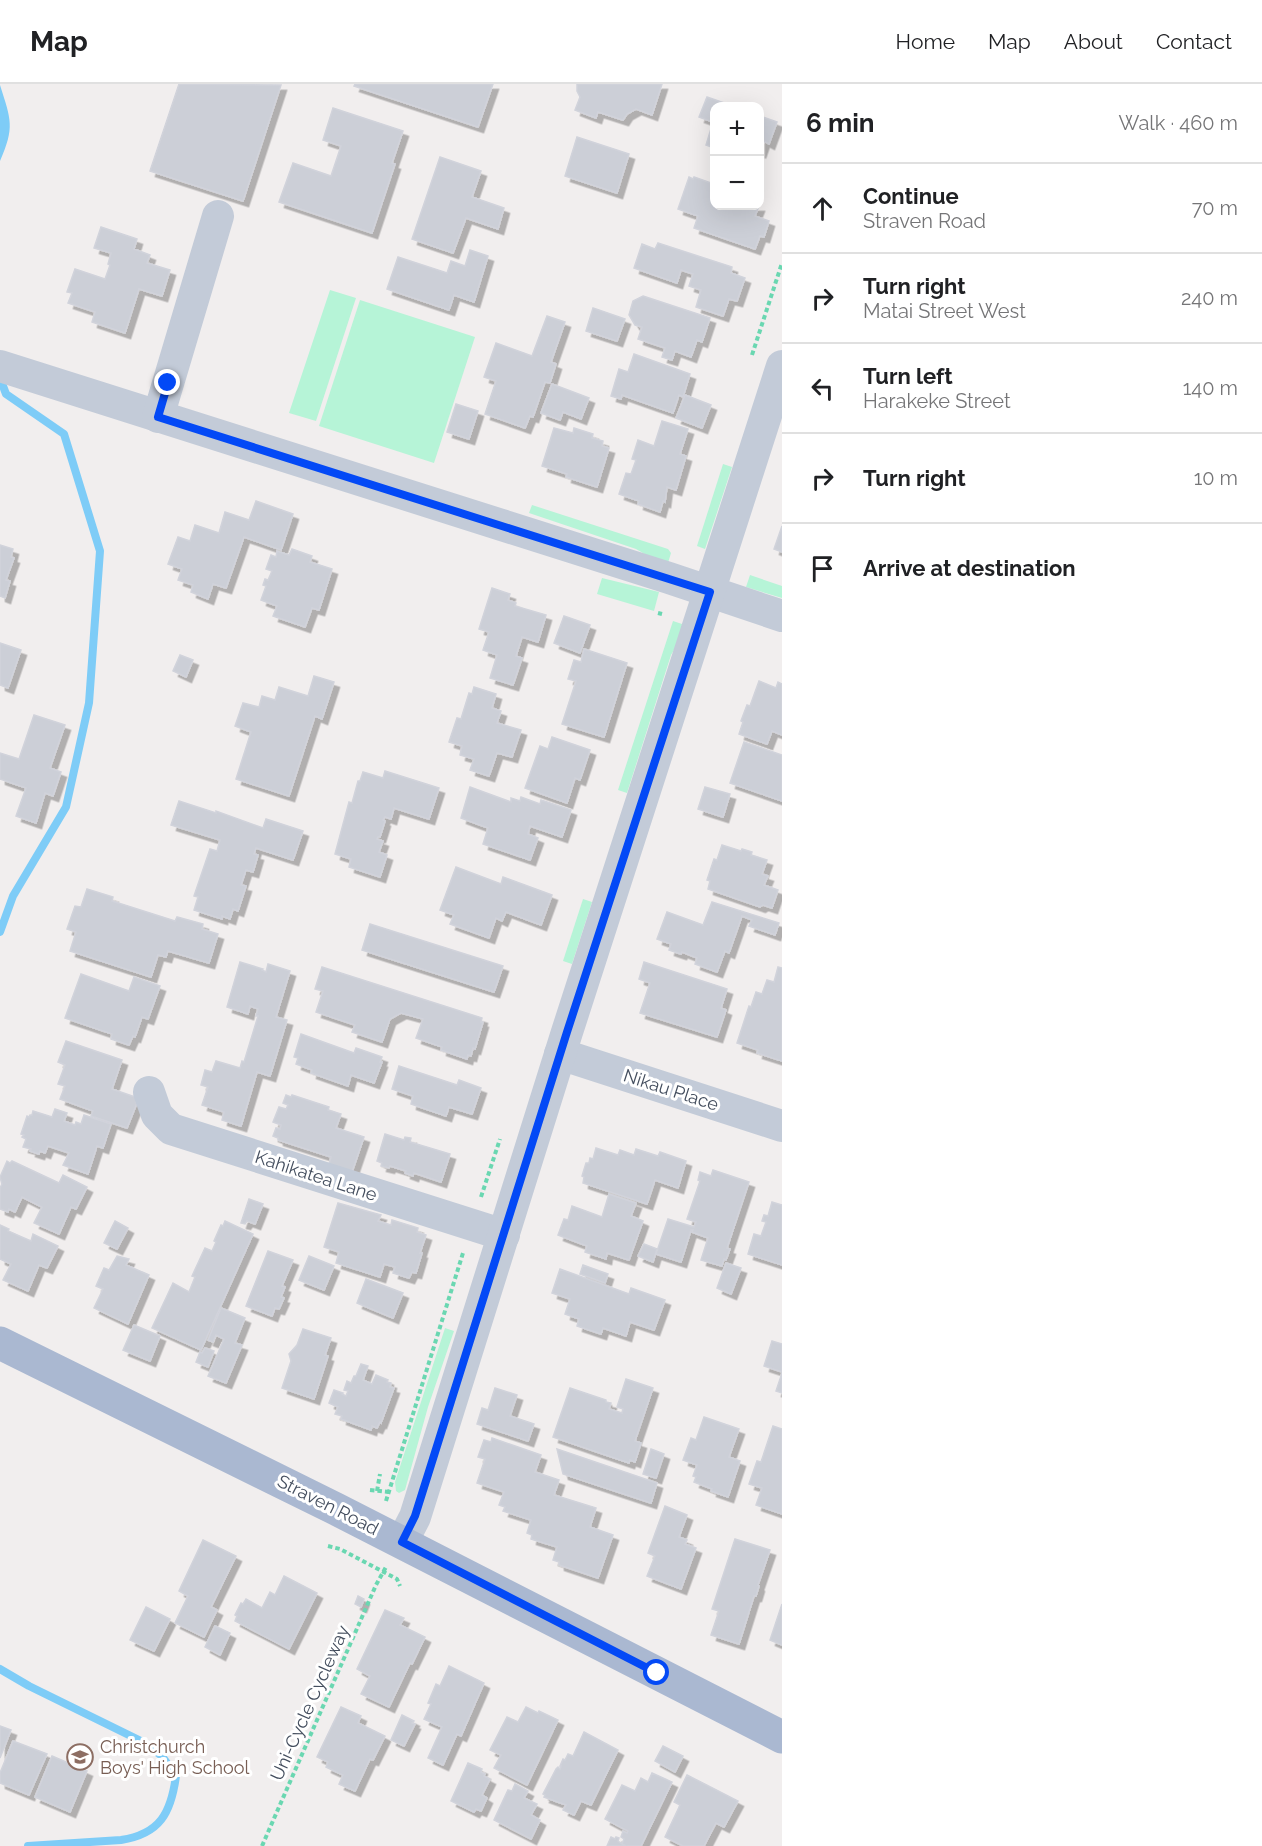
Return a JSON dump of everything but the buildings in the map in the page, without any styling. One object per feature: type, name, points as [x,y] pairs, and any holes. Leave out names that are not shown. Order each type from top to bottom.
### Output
[{"type":"main road","name":"Straven Road","points":[[0,1343],[402,1542],[782,1737]]},
{"type":"street","points":[[158,417],[218,216]]},
{"type":"street","points":[[402,1542],[415,1516],[560,1054],[782,366]]},
{"type":"street","points":[[8,368],[782,616]]},
{"type":"street","name":"Nikau Place","points":[[560,1054],[782,1126]]},
{"type":"street","name":"Kahikatea Lane","points":[[149,1092],[157,1115],[171,1129],[504,1235]]},
{"type":"path","points":[[375,1501],[380,1474]]},
{"type":"path","points":[[367,1490],[393,1493]]},
{"type":"path","points":[[328,1546],[340,1549],[397,1579],[400,1586]]},
{"type":"path","name":"Uni-Cycle Cycleway","points":[[262,1846],[376,1585],[384,1572]]},
{"type":"green space","points":[[330,290],[356,298],[316,421],[289,413]]},
{"type":"green space","points":[[360,300],[475,337],[434,463],[319,426]]},
{"type":"green space","points":[[723,464],[732,467],[705,549],[697,546]]},
{"type":"green space","points":[[532,505],[668,549],[671,553],[668,563],[636,549],[529,513]]},
{"type":"green space","points":[[750,575],[782,586],[782,598],[746,587]]},
{"type":"green space","points":[[602,578],[659,592],[654,611],[597,594]]},
{"type":"green space","points":[[673,621],[685,625],[681,638],[671,655],[627,793],[618,790]]},
{"type":"green space","points":[[583,899],[592,902],[572,964],[563,961]]},
{"type":"green space","points":[[445,1328],[454,1331],[428,1407],[405,1490],[399,1493],[396,1491],[395,1482]]},
{"type":"water","points":[[0,85],[10,123],[8,140],[0,161]]},
{"type":"waterway","points":[[0,378],[6,394],[64,434],[100,551],[89,703],[66,807],[13,896],[0,932]]},
{"type":"waterway","points":[[0,1669],[29,1686],[141,1741],[162,1756],[176,1776],[167,1811],[161,1820],[145,1833],[121,1840],[28,1846]]},
{"type":"place","name":"Christchurch Boys' High School","points":[[80,1757]]},
{"type":"route","points":[[168,383],[158,417],[710,592],[567,1032],[415,1516],[402,1542],[657,1673]]}]
